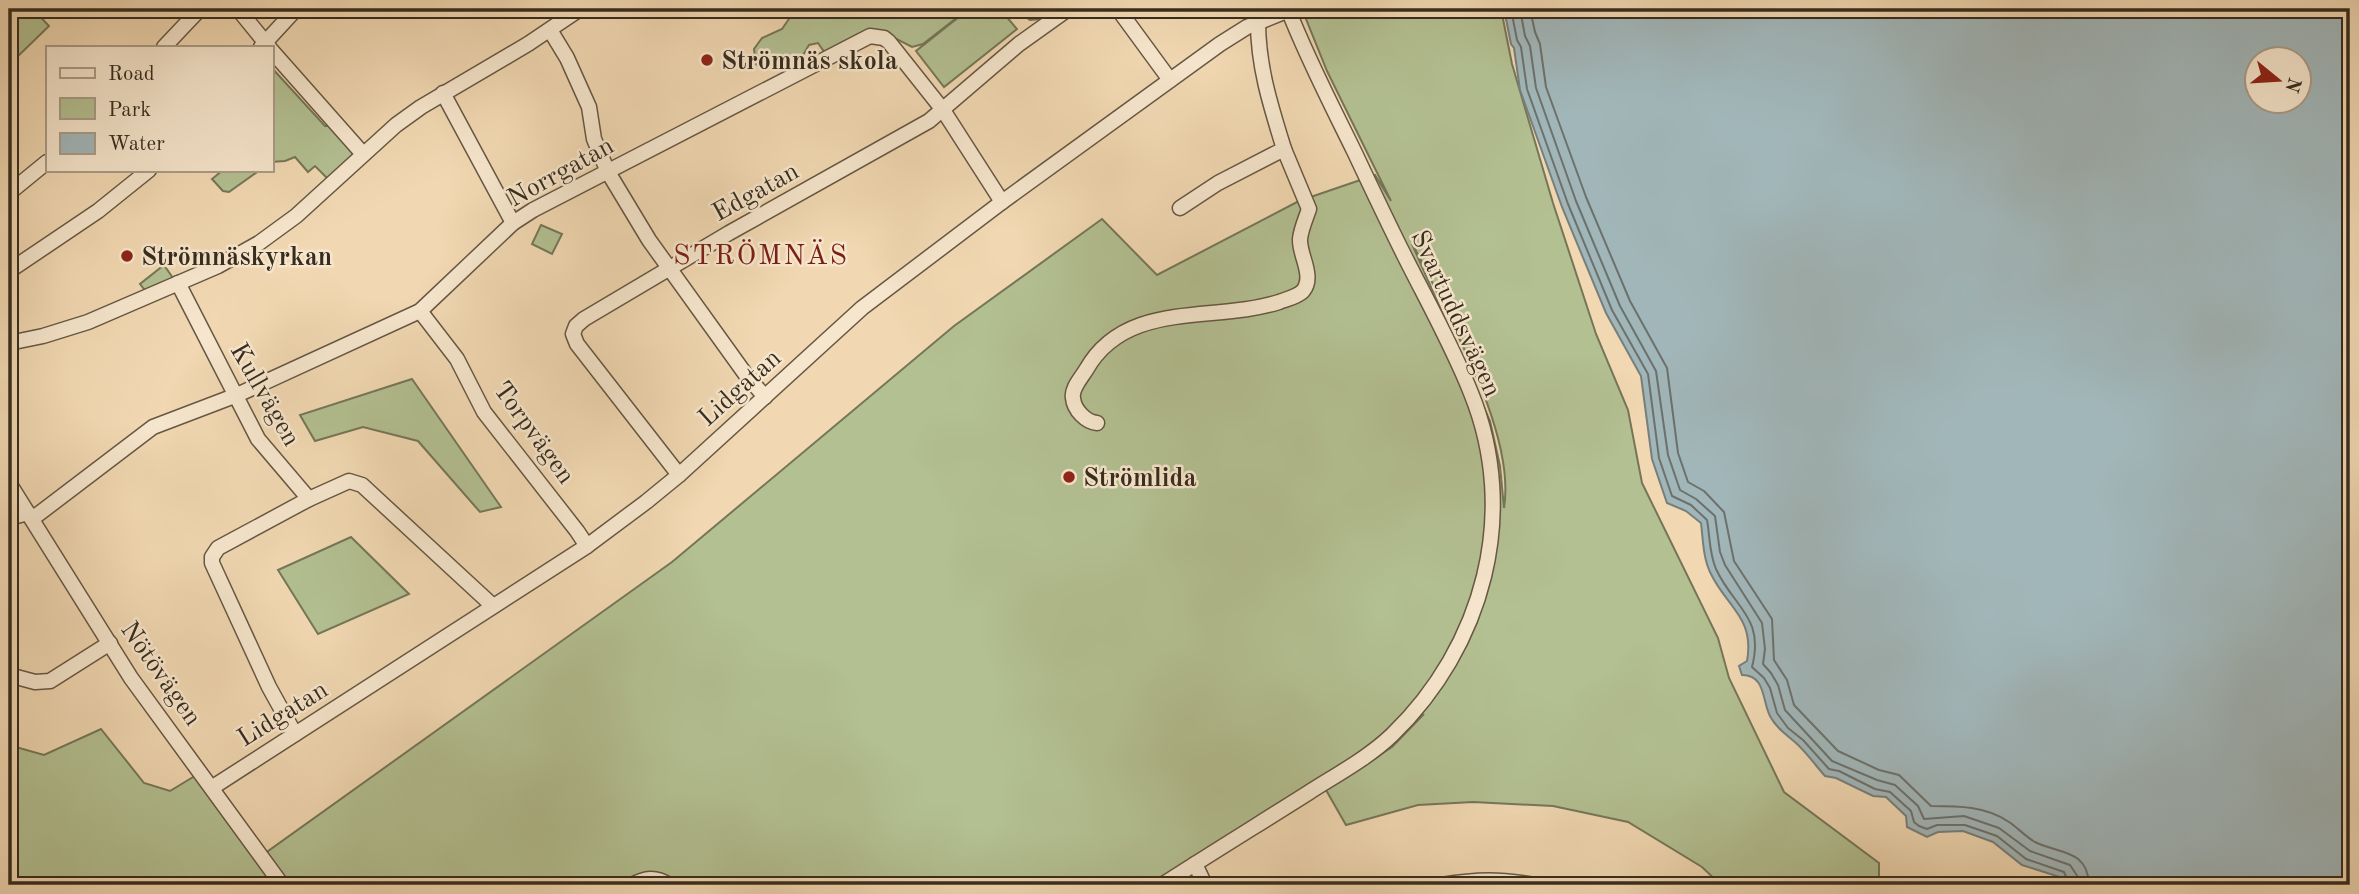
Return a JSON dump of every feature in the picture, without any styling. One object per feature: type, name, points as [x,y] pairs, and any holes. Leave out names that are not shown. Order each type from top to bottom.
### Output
[{"type":"street","points":[[165,46],[200,9]]},
{"type":"street","points":[[237,9],[266,46]]},
{"type":"street","points":[[268,46],[296,9]]},
{"type":"street","points":[[9,343],[88,322],[218,266],[275,232],[404,119],[580,9]]},
{"type":"street","name":"Edgatan","points":[[679,475],[577,344],[573,334],[576,326],[670,267],[904,137],[943,110],[1019,44],[1068,9]]},
{"type":"street","points":[[1118,9],[1170,80]]},
{"type":"street","name":"Lidgatan","points":[[213,787],[587,546],[679,475],[862,308],[1002,202],[1220,44],[1258,22],[1288,9]]},
{"type":"street","name":"Svartuddsvägen","points":[[1162,885],[1349,767],[1390,737],[1443,676],[1462,642],[1483,581],[1490,544],[1493,517],[1489,455],[1471,394],[1318,78],[1288,9]]},
{"type":"street","points":[[1097,423],[1090,422],[1081,414],[1072,398],[1074,390],[1089,363],[1124,331],[1141,323],[1166,318],[1272,304],[1303,291],[1307,270],[1300,237],[1309,209],[1284,149],[1267,94],[1258,51],[1258,22]]},
{"type":"street","points":[[550,30],[567,58],[589,107],[594,139],[608,172],[643,231],[746,375],[765,397]]},
{"type":"street","name":"Norrgatan","points":[[9,518],[30,517],[153,427],[237,395],[421,311],[513,223],[533,210],[870,36],[884,38],[889,42],[943,110],[1002,202]]},
{"type":"street","points":[[273,54],[363,154]]},
{"type":"street","points":[[443,93],[513,223]]},
{"type":"street","points":[[1180,208],[1218,183],[1284,149]]},
{"type":"street","points":[[9,193],[46,163]]},
{"type":"street","points":[[9,271],[98,211],[147,172]]},
{"type":"street","name":"Kullvägen","points":[[178,283],[258,439],[309,499]]},
{"type":"street","name":"Torpvägen","points":[[421,311],[457,359],[484,412],[587,546]]},
{"type":"street","points":[[295,734],[269,687],[212,563],[212,557],[218,548],[309,499],[349,481],[362,485],[493,606]]},
{"type":"street","name":"Nötövägen","points":[[9,483],[131,678],[282,885]]},
{"type":"street","points":[[9,675],[35,682],[50,681],[110,643]]},
{"type":"street","points":[[1195,864],[1205,885]]},
{"type":"street","points":[[632,885],[652,878],[669,885]]},
{"type":"street","points":[[1442,885],[1478,879],[1536,885]]},
{"type":"green space","points":[[28,9],[33,9],[49,26],[9,65],[9,27]]},
{"type":"green space","points":[[793,9],[968,9],[923,44],[912,47],[887,34],[825,53],[818,43],[809,45],[799,62],[789,61],[762,69],[756,64],[754,49],[762,38],[782,29]]},
{"type":"green space","points":[[969,9],[1000,9],[1017,29],[944,87],[916,51]]},
{"type":"green space","points":[[1004,9],[1055,9],[1041,19],[1030,20],[1022,14],[1008,13]]},
{"type":"green space","points":[[1302,9],[1501,9],[1512,64],[1553,203],[1596,334],[1628,410],[1642,483],[1718,638],[1729,678],[1784,792],[1879,863],[1879,885],[1721,885],[1702,867],[1628,822],[1553,806],[1473,802],[1418,805],[1346,825],[1326,790],[1392,747],[1424,714],[1411,725],[1382,741],[1161,885],[287,885],[264,854],[672,562],[954,326],[1102,219],[1157,275],[1299,201],[1375,175],[1391,201],[1327,71]],"holes":[[[1412,244],[1464,348],[1487,402],[1502,457],[1504,508],[1500,466],[1490,421]]]},
{"type":"green space","points":[[273,69],[325,126],[335,126],[357,150],[329,180],[315,166],[308,172],[295,157],[273,162]]},
{"type":"green space","points":[[221,172],[257,172],[229,192],[223,191],[212,179]]},
{"type":"green space","points":[[541,225],[562,234],[552,254],[532,244]]},
{"type":"green space","points":[[164,265],[175,281],[147,293],[140,284]]},
{"type":"green space","points":[[412,379],[501,507],[480,512],[418,441],[363,427],[315,441],[300,415]]},
{"type":"green space","points":[[351,537],[409,594],[318,634],[278,570]]},
{"type":"green space","points":[[101,729],[144,783],[170,791],[203,771],[280,885],[9,885],[9,745],[44,755]]},
{"type":"water","points":[[1504,9],[2350,9],[2350,885],[2064,885],[2060,877],[2022,865],[1993,842],[1963,831],[1938,832],[1927,837],[1907,827],[1906,816],[1886,797],[1873,796],[1836,778],[1825,776],[1772,720],[1762,690],[1755,679],[1742,675],[1739,666],[1747,661],[1747,633],[1738,613],[1710,572],[1701,523],[1686,511],[1667,503],[1652,459],[1641,376],[1606,313],[1562,207],[1520,90],[1514,48]]},
{"type":"place","name":"Strömnäs skola","points":[[707,60]]},
{"type":"place","name":"Strömnäskyrkan","points":[[127,256]]},
{"type":"place","name":"Strömlida","points":[[1069,477]]},
{"type":"district","name":"STRÖMNÄS","points":[[761,254]]}]
